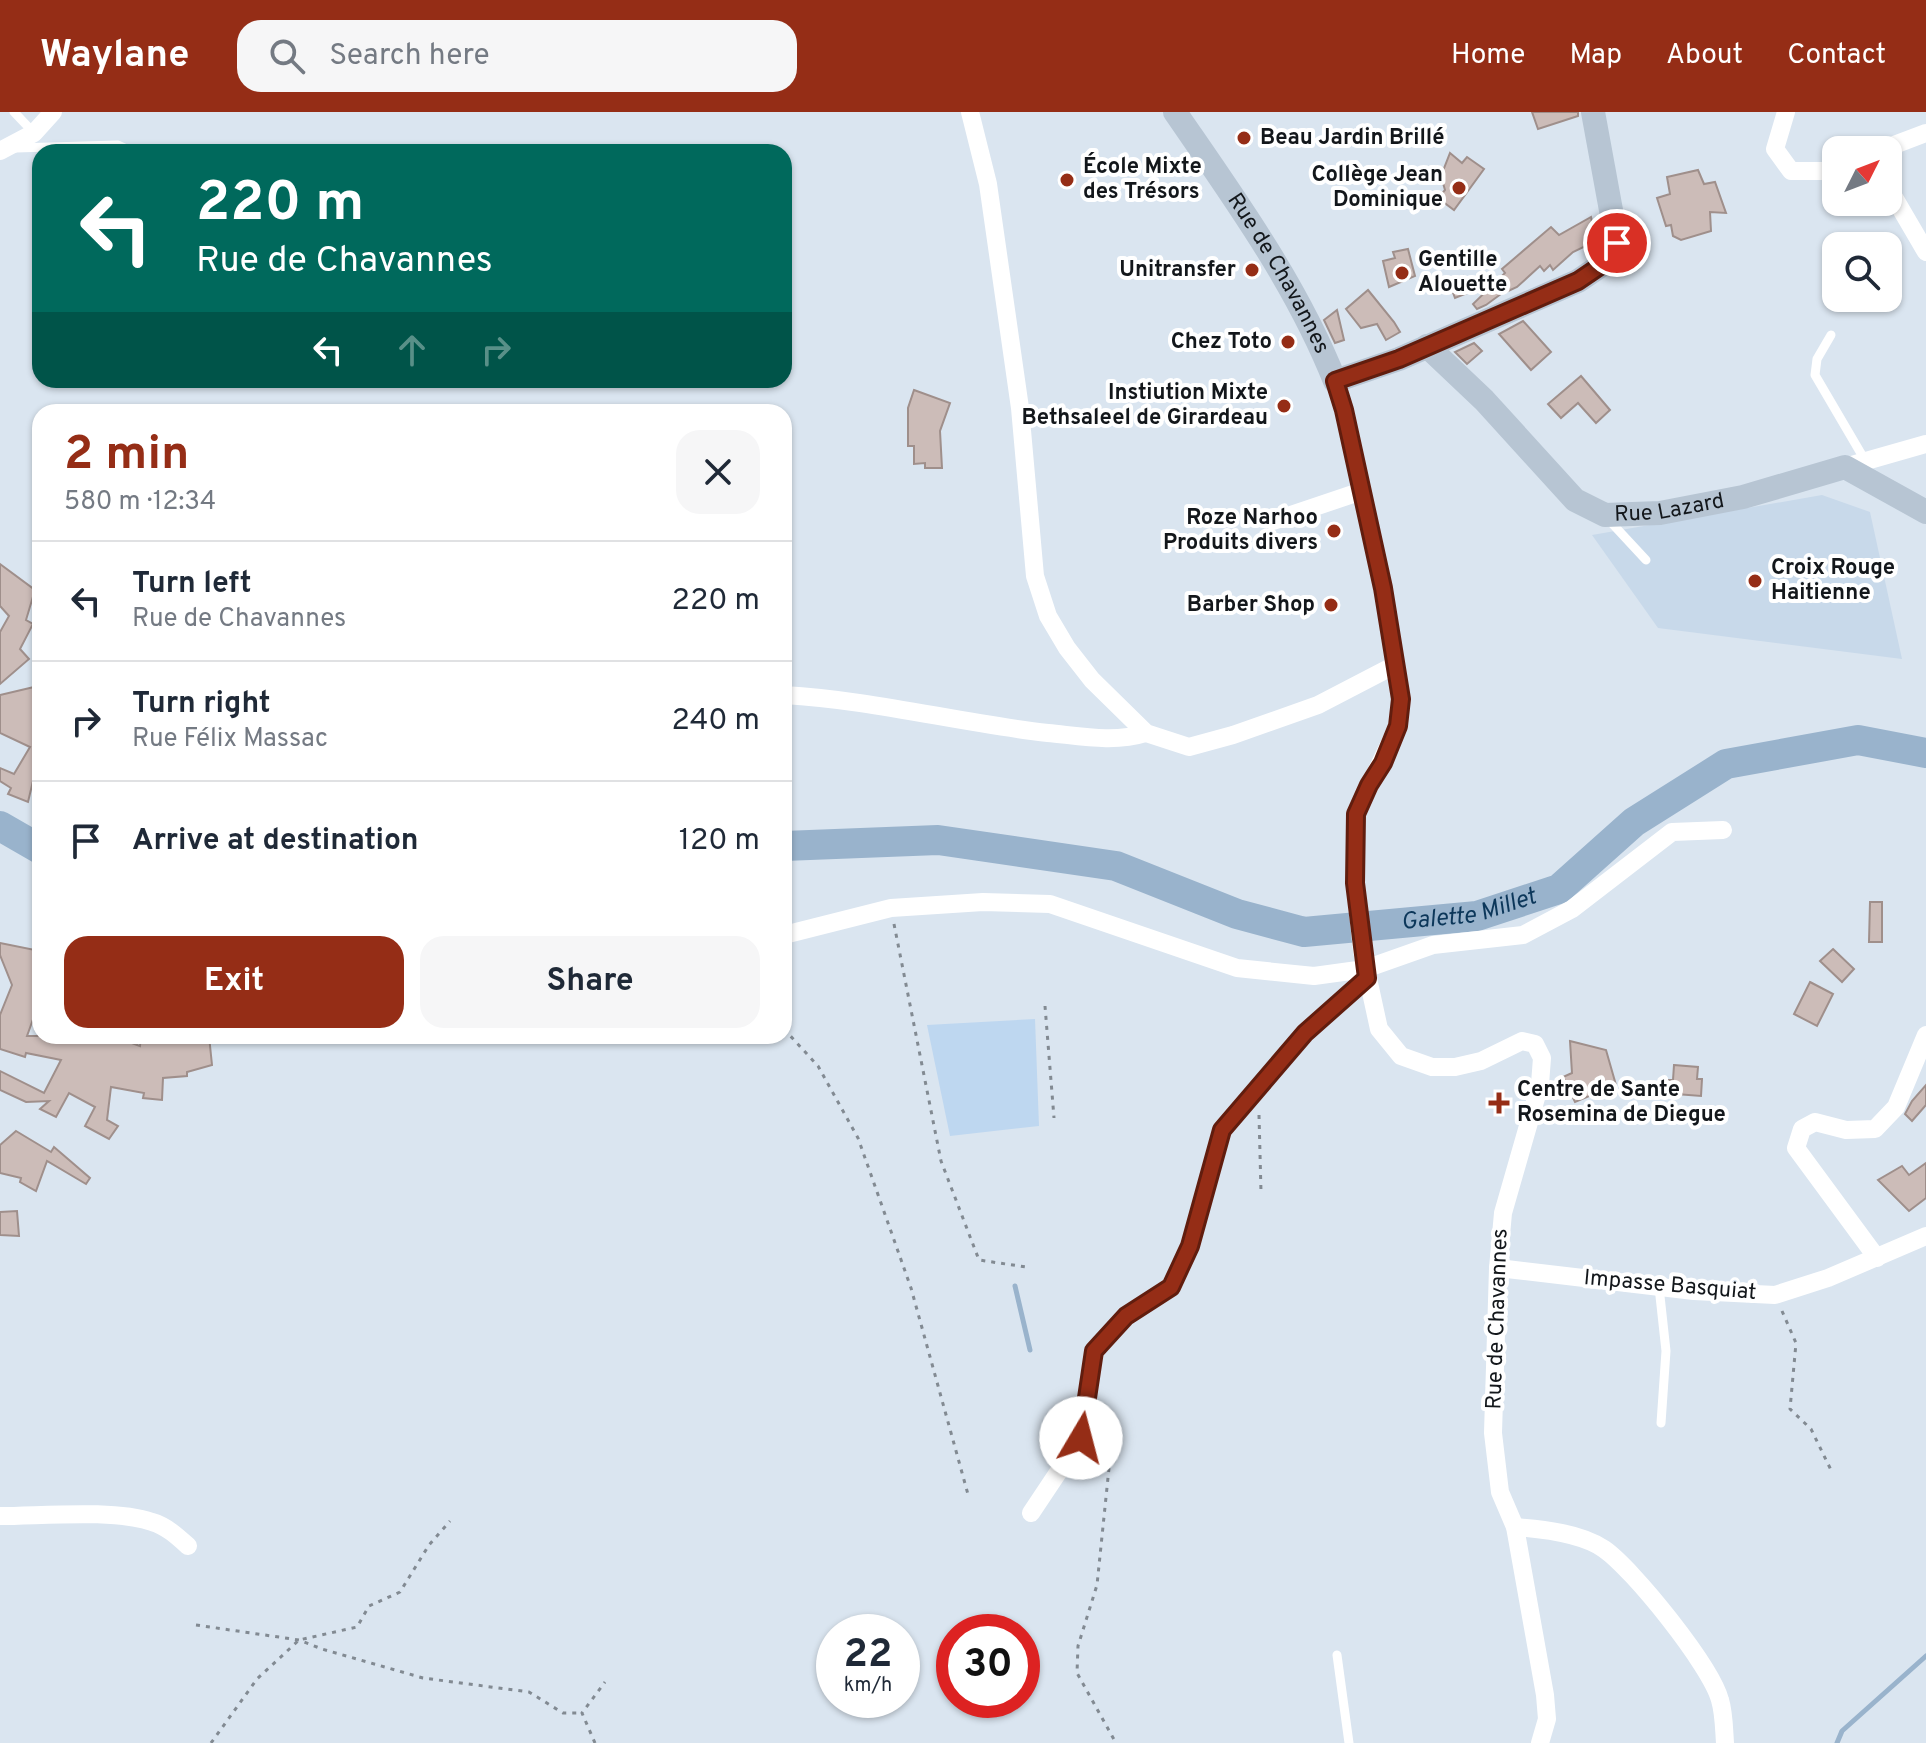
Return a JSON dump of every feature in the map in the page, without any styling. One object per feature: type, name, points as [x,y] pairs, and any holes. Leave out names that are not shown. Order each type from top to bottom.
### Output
[{"type":"street","points":[[2,150],[34,133],[53,112]]},
{"type":"street","points":[[970,112],[988,184],[1020,408],[1035,576],[1048,616],[1067,648],[1092,680],[1146,733],[1189,747],[1318,705],[1395,665]]},
{"type":"street","name":"Rue de Chavannes","points":[[1175,112],[1268,249],[1320,343],[1335,381],[1362,491],[1383,588],[1401,699],[1398,726],[1356,814],[1355,883],[1365,966],[1379,1029],[1401,1056],[1432,1067],[1455,1067],[1481,1061],[1522,1041],[1535,1044],[1542,1058],[1540,1084],[1503,1213],[1498,1268],[1493,1433],[1500,1492],[1515,1527],[1545,1695],[1547,1719],[1540,1743]]},
{"type":"street","points":[[1335,381],[1427,346],[1578,281],[1603,264],[1617,243],[1593,112]]},
{"type":"street","points":[[1786,112],[1775,149],[1791,171],[1822,171]]},
{"type":"street","points":[[1902,142],[1926,133]]},
{"type":"street","points":[[1902,211],[1926,252]]},
{"type":"street","name":"Rue Lazard","points":[[1427,346],[1484,400],[1575,500],[1605,515],[1660,513],[1743,497],[1926,444]]},
{"type":"street","points":[[1856,464],[1926,512]]},
{"type":"street","points":[[1273,521],[1362,491]]},
{"type":"street","points":[[792,695],[827,697],[1032,731],[1102,738],[1130,738],[1146,733]]},
{"type":"street","points":[[792,933],[891,908],[983,902],[1050,904],[1237,968],[1314,976],[1365,966],[1433,945],[1523,935],[1572,909],[1672,832],[1723,830]]},
{"type":"street","points":[[1031,1513],[1081,1438],[1094,1351],[1126,1316],[1171,1287],[1190,1246],[1222,1130],[1365,966]]},
{"type":"street","points":[[1877,1258],[1796,1148],[1802,1129],[1815,1122],[1846,1130],[1875,1129],[1896,1107],[1926,1035]]},
{"type":"street","name":"Impasse Basquiat","points":[[1498,1268],[1659,1287],[1775,1295],[1828,1278],[1926,1236]]},
{"type":"street","points":[[0,1516],[126,1516],[153,1522],[188,1546]]},
{"type":"street","points":[[1515,1527],[1553,1530],[1603,1548],[1637,1581],[1686,1640],[1720,1698],[1725,1743]]},
{"type":"lane","points":[[14,112],[34,133]]},
{"type":"lane","points":[[2,150],[32,149]]},
{"type":"lane","points":[[1831,335],[1817,359],[1815,375],[1856,464]]},
{"type":"lane","points":[[1605,515],[1646,560]]},
{"type":"lane","points":[[1659,1287],[1666,1351],[1661,1423]]},
{"type":"lane","points":[[1337,1655],[1349,1743]]},
{"type":"path","points":[[891,908],[941,1161],[979,1260],[1026,1267]]},
{"type":"path","points":[[1045,1006],[1054,1118]]},
{"type":"path","points":[[792,1038],[818,1066],[858,1138],[911,1288],[969,1498]]},
{"type":"path","points":[[1258,1087],[1261,1192]]},
{"type":"path","points":[[1775,1295],[1796,1343],[1790,1409],[1811,1429],[1831,1470]]},
{"type":"path","points":[[1109,1468],[1097,1585],[1078,1646],[1077,1673],[1116,1743]]},
{"type":"path","points":[[211,1743],[257,1679],[299,1640],[357,1627],[369,1606],[400,1592],[429,1545],[450,1521]]},
{"type":"path","points":[[196,1625],[299,1640],[423,1678],[529,1692],[563,1713],[582,1713]]},
{"type":"path","points":[[582,1713],[605,1682]]},
{"type":"path","points":[[582,1713],[595,1743]]},
{"type":"shaded area","name":"Croix Rouge Haitienne","points":[[1822,495],[1870,512],[1902,659],[1658,628],[1592,535]]},
{"type":"shaded area","points":[[1035,1019],[1039,1126],[950,1136],[927,1025]]},
{"type":"building","points":[[1532,112],[1578,112],[1578,116],[1538,129]]},
{"type":"building","points":[[1450,153],[1462,163],[1467,157],[1484,169],[1454,210],[1438,198],[1445,190],[1441,176]]},
{"type":"building","points":[[1698,170],[1704,184],[1715,182],[1726,213],[1710,212],[1711,231],[1681,240],[1673,236],[1671,225],[1666,226],[1657,198],[1670,194],[1667,177]]},
{"type":"building","points":[[1591,217],[1596,241],[1573,252],[1553,270],[1550,265],[1544,271],[1540,266],[1517,287],[1505,291],[1486,305],[1477,309],[1473,304],[1505,273],[1502,269],[1551,227],[1559,235]]},
{"type":"building","points":[[1408,249],[1415,276],[1389,287],[1383,261],[1395,258],[1393,252]]},
{"type":"building","points":[[1463,276],[1470,292],[1455,298],[1449,282]]},
{"type":"building","points":[[1368,290],[1400,332],[1386,340],[1377,324],[1361,328],[1346,309]]},
{"type":"building","points":[[1337,310],[1344,340],[1335,343],[1324,320]]},
{"type":"building","points":[[1523,321],[1551,352],[1531,370],[1499,334]]},
{"type":"building","points":[[1474,343],[1482,351],[1467,364],[1455,352]]},
{"type":"building","points":[[1581,376],[1610,410],[1596,423],[1578,403],[1561,418],[1548,404]]},
{"type":"building","points":[[914,390],[950,403],[940,431],[942,468],[925,468],[925,463],[914,464],[914,446],[908,446],[908,408]]},
{"type":"building","points":[[0,564],[32,588],[26,620],[32,626],[20,649],[29,659],[0,684],[0,632],[9,616],[0,606]]},
{"type":"building","points":[[32,687],[32,785],[28,802],[8,794],[11,788],[0,781],[0,768],[14,774],[30,747],[0,733],[0,695]]},
{"type":"building","points":[[1870,902],[1882,902],[1882,942],[1869,942]]},
{"type":"building","points":[[0,943],[32,949],[32,1022],[27,1036],[32,1036],[32,1044],[210,1044],[212,1065],[187,1072],[187,1076],[163,1078],[162,1100],[143,1098],[144,1093],[111,1087],[107,1120],[118,1126],[109,1139],[85,1126],[95,1107],[69,1093],[56,1117],[40,1109],[49,1101],[26,1102],[0,1090],[0,1071],[44,1093],[61,1060],[26,1053],[25,1057],[0,1049],[0,1015],[12,985],[0,955]]},
{"type":"building","points":[[1833,949],[1854,969],[1842,982],[1820,961]]},
{"type":"building","points":[[1810,982],[1833,994],[1817,1026],[1794,1014]]},
{"type":"building","points":[[1570,1041],[1606,1050],[1616,1085],[1575,1102],[1563,1077],[1572,1073]]},
{"type":"building","points":[[1674,1065],[1698,1067],[1697,1079],[1702,1079],[1701,1096],[1663,1093],[1664,1080],[1673,1080]]},
{"type":"building","points":[[1926,1085],[1926,1105],[1912,1121],[1905,1114]]},
{"type":"building","points":[[16,1131],[51,1152],[54,1147],[90,1178],[86,1184],[47,1161],[36,1191],[20,1182],[21,1178],[0,1173],[0,1145]]},
{"type":"building","points":[[1926,1163],[1926,1198],[1909,1211],[1878,1180],[1902,1166],[1909,1175]]},
{"type":"building","points":[[17,1211],[19,1236],[0,1235],[0,1212]]},
{"type":"waterway","name":"Galette Millet","points":[[792,846],[938,840],[1116,866],[1237,914],[1304,932],[1477,916],[1559,889],[1634,822],[1726,764],[1858,740],[1926,753]]},
{"type":"waterway","name":"Galette Millet","points":[[0,826],[32,844]]},
{"type":"waterway","points":[[1015,1286],[1030,1350]]},
{"type":"waterway","points":[[1837,1743],[1842,1731],[1926,1656]]},
{"type":"place","name":"Beau Jardin Brillé","points":[[1244,138]]},
{"type":"place","name":"École Mixte des Trésors","points":[[1067,180]]},
{"type":"place","name":"Collège Jean Dominique","points":[[1459,188]]},
{"type":"place","name":"Unitransfer","points":[[1252,270]]},
{"type":"place","name":"Gentille Alouette","points":[[1402,273]]},
{"type":"place","name":"Chez Toto","points":[[1288,342]]},
{"type":"place","name":"Instiution Mixte Bethsaleel de Girardeau","points":[[1284,406]]},
{"type":"place","name":"Roze Narhoo Produits divers","points":[[1334,531]]},
{"type":"place","name":"Croix Rouge Haitienne","points":[[1755,581]]},
{"type":"place","name":"Barber Shop","points":[[1331,605]]},
{"type":"place","name":"Centre de Sante Rosemina de Diegue","points":[[1499,1103]]},
{"type":"route","points":[[1081,1438],[1094,1351],[1126,1316],[1171,1287],[1190,1246],[1222,1130],[1305,1033],[1367,978],[1355,883],[1356,814],[1398,726],[1401,699],[1383,588],[1335,381],[1399,359],[1578,281],[1603,264],[1617,243]]}]
